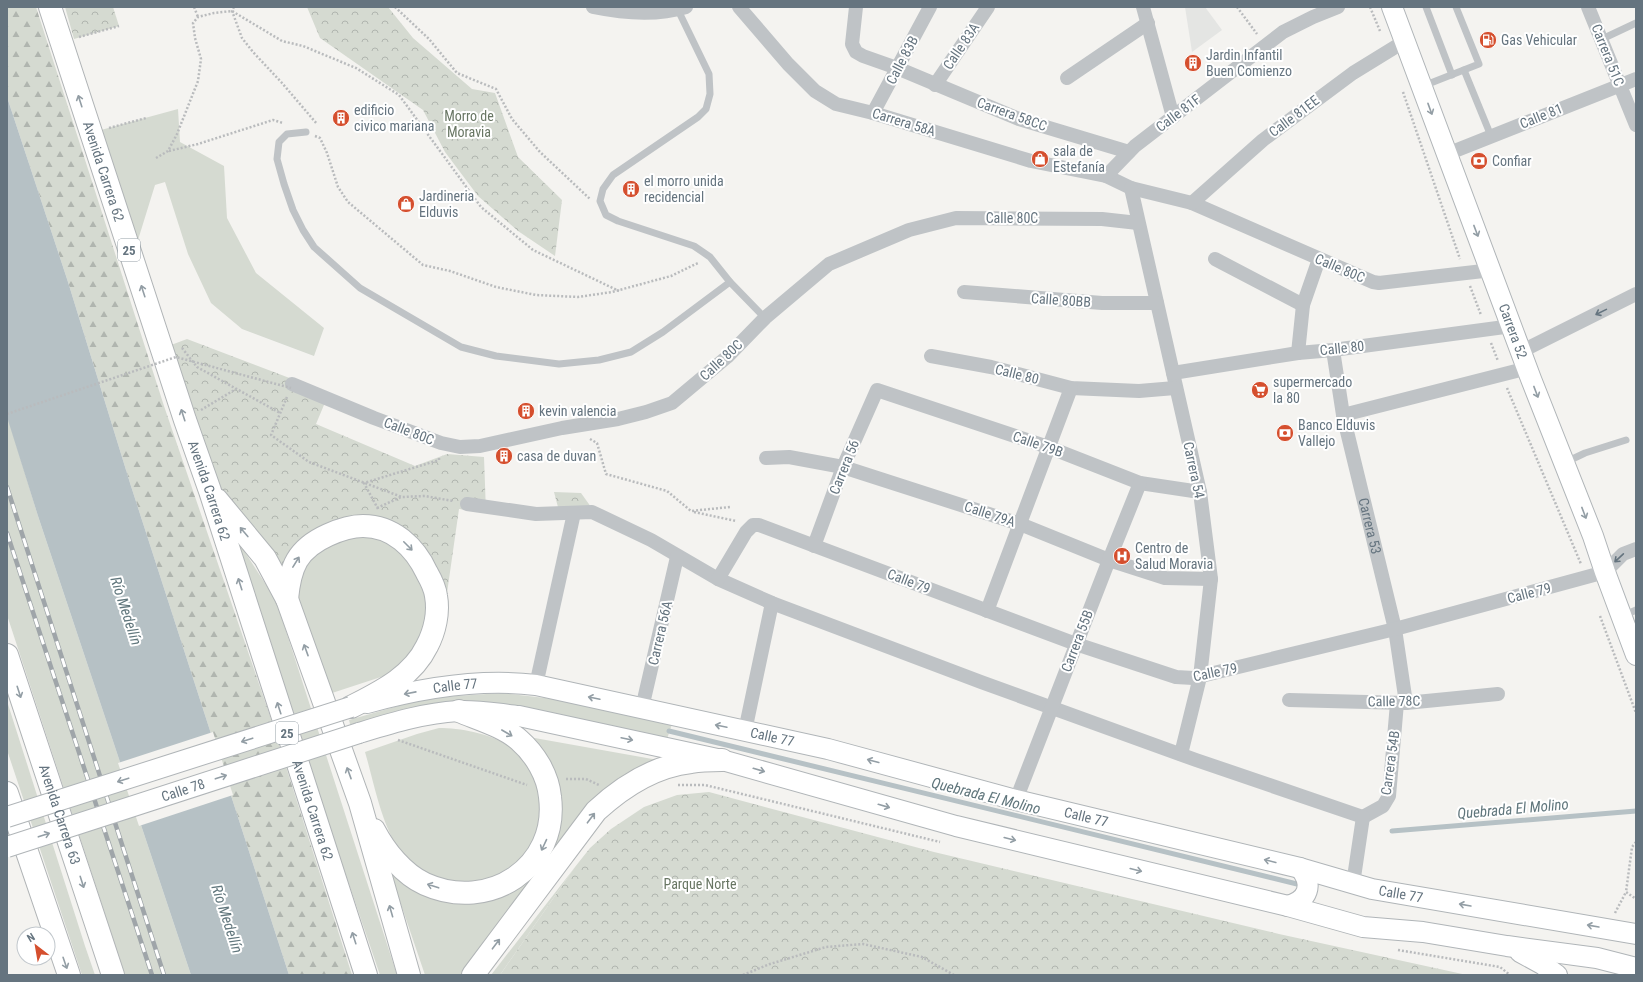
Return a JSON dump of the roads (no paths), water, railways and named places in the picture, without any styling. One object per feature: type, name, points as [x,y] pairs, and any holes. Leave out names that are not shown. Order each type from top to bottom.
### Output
[{"type":"highway","name":"Avenida Carrera 62","points":[[50,7],[185,420],[210,491],[366,975]]},
{"type":"highway","points":[[210,491],[265,558],[287,599],[360,803],[409,975]]},
{"type":"highway","points":[[287,599],[292,568],[304,550],[323,537],[350,527],[362,526],[390,532],[400,537],[422,562],[436,595],[437,615],[427,646],[419,659],[404,676],[383,691],[351,707]]},
{"type":"highway","name":"Avenida Carrera 63","points":[[7,655],[113,975]]},
{"type":"highway","points":[[360,803],[377,836],[392,857],[409,874],[425,884],[446,890],[467,893],[488,891],[508,882],[525,870],[540,852],[548,834],[552,810],[549,787],[543,771],[533,756],[518,739],[499,728],[459,711]]},
{"type":"highway","points":[[472,975],[596,811],[607,801],[639,780],[666,768],[690,762],[722,760]]},
{"type":"highway","points":[[7,793],[69,975]]},
{"type":"main road","name":"Carrera 52","points":[[1393,7],[1446,154],[1492,270],[1593,536],[1605,572],[1629,614],[1636,655]]},
{"type":"main road","name":"Calle 77","points":[[351,707],[419,691],[476,683],[498,682],[536,685],[828,749],[1016,800],[1300,868],[1372,889],[1635,930]]},
{"type":"main road","name":"Calle 78","points":[[7,817],[351,707]]},
{"type":"main road","name":"Calle 77","points":[[359,733],[418,716],[459,711],[519,716],[722,760],[956,826],[1288,906],[1362,927],[1424,932],[1508,946],[1597,958],[1624,969]]},
{"type":"main road","name":"Calle 78","points":[[7,847],[359,733]]},
{"type":"main road","points":[[1288,906],[1297,903],[1305,896],[1308,886],[1307,876],[1300,868]]},
{"type":"main road","points":[[1624,969],[1635,930]]},
{"type":"main road","points":[[1508,946],[1542,964],[1557,975]]},
{"type":"street","points":[[593,7],[648,12],[682,8]]},
{"type":"street","name":"Carrera 58A","points":[[739,7],[788,64],[816,90],[836,104],[873,112],[1031,161],[1106,176]]},
{"type":"street","name":"Carrera 58CC","points":[[856,7],[852,44],[856,52],[863,56],[897,68],[1019,119],[1129,152]]},
{"type":"street","name":"Calle 83B","points":[[873,112],[930,7]]},
{"type":"street","name":"Calle 83A","points":[[935,85],[988,7]]},
{"type":"street","points":[[1144,7],[1173,117]]},
{"type":"street","name":"Calle 81F","points":[[1106,176],[1129,152],[1283,32],[1338,7]]},
{"type":"street","name":"Carrera 51C","points":[[1588,7],[1636,125]]},
{"type":"street","points":[[1067,78],[1148,23]]},
{"type":"street","name":"Calle 81EE","points":[[1192,203],[1263,140],[1353,73],[1405,41]]},
{"type":"street","name":"Calle 81","points":[[1446,154],[1636,78]]},
{"type":"street","name":"Calle 80C","points":[[1106,176],[1131,188],[1192,203],[1319,259],[1379,283],[1492,270]]},
{"type":"street","name":"Carrera 54","points":[[1131,188],[1173,373],[1175,388],[1200,492],[1211,579],[1200,677],[1181,754]]},
{"type":"street","name":"Calle 80C","points":[[292,386],[440,443],[460,446],[480,446],[569,427],[618,419],[646,412],[672,403],[727,357],[765,318],[829,264],[909,230],[956,218],[1095,219],[1138,223]]},
{"type":"street","points":[[1215,259],[1303,306]]},
{"type":"street","points":[[1298,353],[1303,306],[1319,259]]},
{"type":"street","name":"Calle 80BB","points":[[964,292],[1102,303],[1157,303]]},
{"type":"street","points":[[1343,415],[1525,360],[1636,294]]},
{"type":"street","name":"Calle 80","points":[[1173,373],[1298,353],[1333,350],[1512,326]]},
{"type":"street","name":"Carrera 53","points":[[1333,350],[1343,415],[1395,629],[1402,703]]},
{"type":"street","name":"Calle 80","points":[[931,356],[991,367],[1070,388],[1139,391],[1175,388]]},
{"type":"street","points":[[987,611],[1070,388]]},
{"type":"street","name":"Calle 79B","points":[[877,390],[1048,447],[1140,483],[1200,492]]},
{"type":"street","name":"Carrera 56","points":[[814,546],[843,467],[877,390]]},
{"type":"street","name":"Calle 79A","points":[[766,458],[789,457],[843,467],[1020,524],[1108,560],[1165,578],[1211,579]]},
{"type":"street","name":"Carrera 55B","points":[[1016,800],[1108,560],[1140,483]]},
{"type":"street","points":[[467,504],[536,514],[592,512],[651,540],[677,557],[718,579],[772,603],[974,680],[1363,817],[1353,884]]},
{"type":"street","points":[[536,685],[574,513]]},
{"type":"street","name":"Calle 79","points":[[718,579],[746,532],[753,525],[759,525],[1076,644],[1176,678],[1200,677],[1395,629],[1605,572],[1623,554],[1636,549]]},
{"type":"street","name":"Carrera 56A","points":[[642,708],[677,557]]},
{"type":"street","points":[[745,731],[772,603]]},
{"type":"street","name":"Calle 78C","points":[[1290,700],[1402,703],[1498,694]]},
{"type":"street","name":"Carrera 54B","points":[[1363,817],[1383,806],[1389,796],[1402,703]]},
{"type":"lane","points":[[1426,7],[1452,75]]},
{"type":"lane","points":[[1422,86],[1479,64],[1456,7]]},
{"type":"lane","points":[[682,8],[709,74],[710,94],[706,109],[698,117],[613,175],[603,188],[600,201],[606,215],[618,221],[694,246],[710,257],[730,282],[765,318]]},
{"type":"lane","points":[[1602,39],[1636,23]]},
{"type":"lane","points":[[1464,70],[1491,136]]},
{"type":"lane","points":[[306,132],[287,134],[279,142],[277,159],[293,210],[314,247],[360,288],[461,347],[496,356],[559,364],[605,358],[631,352],[663,332],[730,282]]},
{"type":"lane","points":[[1564,462],[1626,440]]},
{"type":"water","name":"Río Medellín","points":[[7,97],[68,282],[130,483],[289,975],[191,975],[38,516],[7,417]]},
{"type":"waterway","name":"Quebrada El Molino","points":[[669,731],[1297,884]]},
{"type":"waterway","name":"Quebrada El Molino","points":[[1392,831],[1636,811]]},
{"type":"railway","points":[[7,487],[164,975]]},
{"type":"railway","points":[[7,533],[152,975]]},
{"type":"place","name":"Gas Vehicular","points":[[1488,40]]},
{"type":"place","name":"Jardin Infantil Buen Comienzo","points":[[1193,63]]},
{"type":"place","name":"edificio civico mariana","points":[[341,118]]},
{"type":"place","name":"sala de Estefanía","points":[[1040,159]]},
{"type":"place","name":"Confiar","points":[[1479,161]]},
{"type":"place","name":"el morro unida recidencial","points":[[631,189]]},
{"type":"place","name":"Jardineria Elduvis","points":[[406,204]]},
{"type":"place","name":"supermercado la 80","points":[[1260,390]]},
{"type":"place","name":"kevin valencia","points":[[526,411]]},
{"type":"place","name":"Banco Elduvis Vallejo","points":[[1285,433]]},
{"type":"place","name":"casa de duvan","points":[[504,456]]},
{"type":"place","name":"Centro de Salud Moravia","points":[[1122,556]]},
{"type":"park label","name":"Morro de Moravia","points":[[469,124]]},
{"type":"park label","name":"Parque Norte","points":[[700,884]]}]
